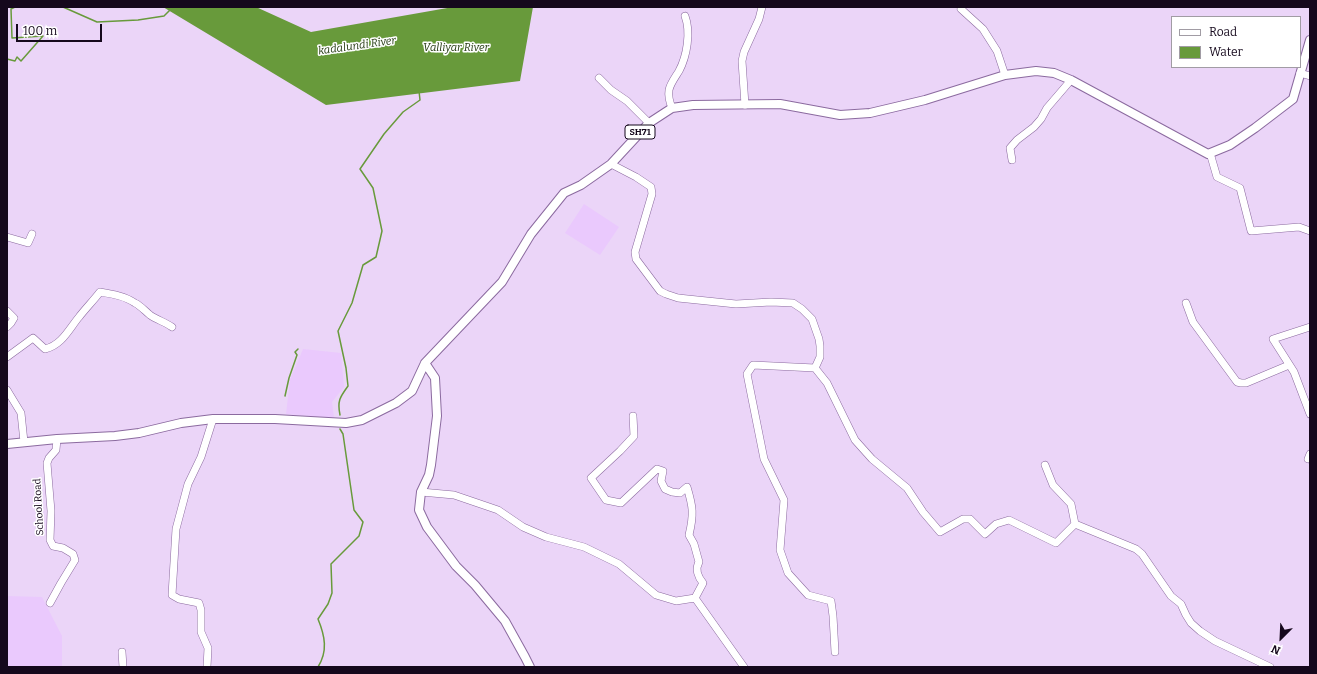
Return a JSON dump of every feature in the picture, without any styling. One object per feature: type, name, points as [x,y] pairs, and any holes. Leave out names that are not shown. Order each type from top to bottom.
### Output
[{"type":"main road","points":[[1210,153],[1230,145],[1293,99],[1310,40]]},
{"type":"main road","name":"SH71","points":[[7,444],[57,439],[115,436],[139,433],[180,423],[213,419],[275,419],[335,423],[362,420],[396,403],[412,391],[424,363],[502,282],[531,234],[564,193],[582,185],[611,164],[649,123],[672,108],[693,105],[780,104],[840,115],[870,113],[925,100],[1005,75],[1036,71],[1054,73],[1071,80],[1208,154],[1210,153]]},
{"type":"main road","points":[[424,363],[435,378],[437,416],[429,475],[421,492],[419,510],[427,527],[456,566],[475,584],[505,621],[530,667]]},
{"type":"street","points":[[746,105],[742,61],[744,52],[759,18],[762,7]]},
{"type":"street","points":[[961,9],[983,29],[997,51],[1005,75]]},
{"type":"street","points":[[672,108],[669,98],[669,89],[682,65],[688,42],[688,23],[685,16]]},
{"type":"street","points":[[1300,73],[1310,76]]},
{"type":"street","points":[[599,78],[611,90],[627,101],[649,123]]},
{"type":"street","points":[[1012,160],[1010,148],[1017,140],[1034,127],[1041,119],[1046,108],[1071,80]]},
{"type":"street","points":[[1210,153],[1217,177],[1240,188],[1251,231],[1299,227],[1310,231]]},
{"type":"street","points":[[611,164],[651,187],[652,194],[635,252],[636,259],[660,291],[678,298],[736,304],[771,302],[793,303],[802,308],[812,319],[819,339],[820,357],[815,368]]},
{"type":"street","points":[[7,237],[28,243],[32,234]]},
{"type":"street","points":[[8,353],[33,338],[45,349],[53,347],[67,335],[78,317],[100,292],[128,298],[137,304],[141,309],[172,327]]},
{"type":"street","points":[[1186,304],[1194,322],[1237,382],[1246,383],[1289,365]]},
{"type":"street","points":[[7,311],[14,318],[7,327]]},
{"type":"street","points":[[1310,327],[1273,339],[1294,372],[1310,414]]},
{"type":"street","points":[[835,652],[834,616],[831,601],[808,595],[801,588],[788,573],[780,550],[784,500],[764,459],[747,374],[753,365],[815,368],[827,383],[855,440],[872,459],[907,488],[923,512],[940,532],[963,519],[970,519],[985,534],[996,524],[1009,520],[1056,543],[1075,524]]},
{"type":"street","points":[[7,390],[21,413],[24,442]]},
{"type":"street","points":[[633,416],[634,436],[591,478],[606,500],[621,503],[657,469],[663,470],[661,481],[665,489],[680,493],[687,487],[693,511],[689,535],[694,544],[699,562],[697,566],[699,578],[703,583],[695,598]]},
{"type":"street","points":[[207,667],[208,648],[201,632],[200,603],[179,599],[172,594],[172,585],[176,529],[188,484],[201,457],[213,419]]},
{"type":"street","name":"School Road","points":[[50,603],[75,560],[73,554],[63,548],[53,546],[50,540],[51,511],[47,463],[49,458],[56,450],[57,439]]},
{"type":"street","points":[[1045,465],[1053,485],[1071,504],[1075,524]]},
{"type":"street","points":[[421,492],[454,496],[498,510],[523,527],[546,536],[584,547],[619,564],[656,595],[676,600],[695,598]]},
{"type":"street","points":[[1075,524],[1136,549],[1142,554],[1171,596],[1181,604],[1186,615],[1196,627],[1215,641],[1270,667]]},
{"type":"street","points":[[695,598],[744,667]]},
{"type":"street","points":[[122,652],[122,667]]},
{"type":"shaded area","points":[[584,204],[619,227],[600,255],[565,233]]},
{"type":"shaded area","points":[[303,349],[341,353],[344,387],[332,402],[334,418],[286,414],[290,380]]},
{"type":"shaded area","points":[[7,596],[42,597],[62,636],[62,667],[7,667]]},
{"type":"water","name":"Valliyar River","points":[[163,7],[256,7],[311,32],[453,7],[533,7],[520,81],[326,105]]},
{"type":"waterway","points":[[7,59],[15,61],[17,57],[21,61],[43,36],[12,38],[11,9],[15,7]]},
{"type":"waterway","points":[[63,7],[97,22],[138,20],[164,16],[173,7]]},
{"type":"waterway","points":[[340,415],[340,399],[348,386],[346,368],[338,331],[352,303],[363,265],[376,257],[382,231],[373,188],[360,169],[384,134],[403,112],[420,100],[419,91]]},
{"type":"waterway","points":[[285,396],[289,378],[297,355],[295,352],[298,349]]},
{"type":"waterway","points":[[318,667],[324,649],[324,637],[318,619],[328,604],[332,593],[331,564],[359,536],[363,522],[354,510],[343,434],[340,429]]},
{"type":"water label","name":"kadalundi River","points":[[357,46]]}]
